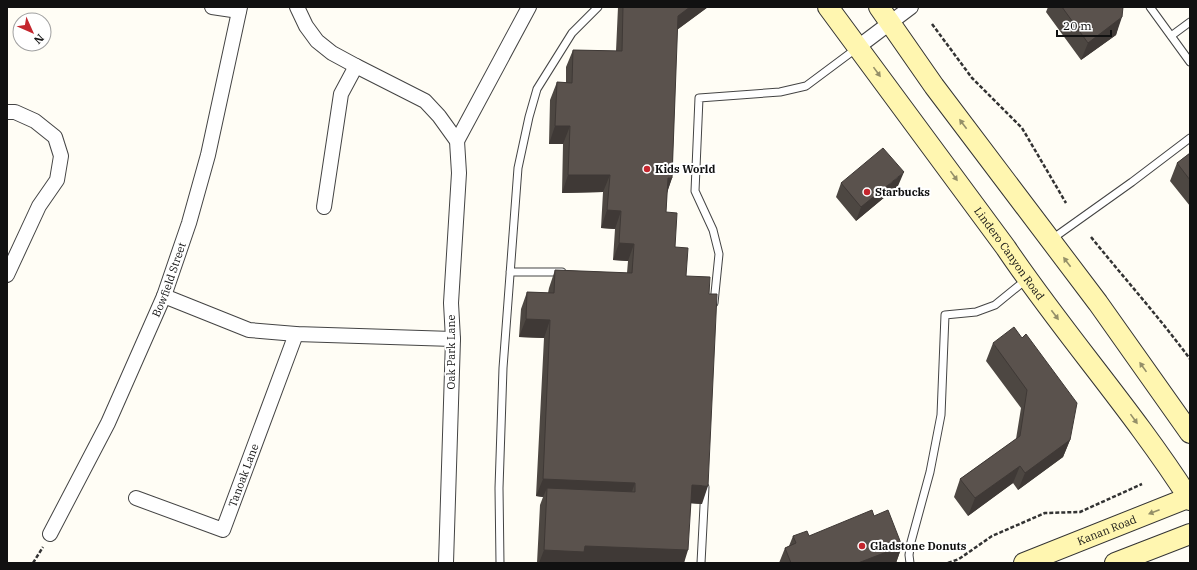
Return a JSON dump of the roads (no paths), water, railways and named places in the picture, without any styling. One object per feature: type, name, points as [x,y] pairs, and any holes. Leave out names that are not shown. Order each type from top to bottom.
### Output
[{"type":"main road","name":"Lindero Canyon Road","points":[[828,7],[1006,248],[1027,279],[1134,419],[1190,498]]},
{"type":"main road","points":[[879,7],[934,86],[1098,303],[1190,433]]},
{"type":"main road","name":"Kanan Road","points":[[1024,563],[1190,498]]},
{"type":"main road","points":[[1115,563],[1190,534]]},
{"type":"street","points":[[212,7],[239,9]]},
{"type":"street","points":[[297,7],[306,26],[317,41],[332,53],[425,101],[440,116],[457,141],[529,7]]},
{"type":"street","points":[[858,47],[911,7]]},
{"type":"street","name":"Bowfield Street","points":[[50,534],[108,423],[164,296],[190,223],[208,156],[239,9]]},
{"type":"street","points":[[324,207],[341,94],[356,66]]},
{"type":"street","points":[[7,112],[15,112],[35,121],[55,137],[61,156],[57,180],[39,206],[7,275]]},
{"type":"street","name":"Oak Park Lane","points":[[446,563],[453,339],[451,303],[459,173],[457,141]]},
{"type":"street","points":[[164,296],[249,330],[296,334],[453,339]]},
{"type":"street","name":"Tanoak Lane","points":[[136,498],[223,530],[296,334]]},
{"type":"lane","points":[[500,563],[499,488],[503,368],[518,168],[529,117],[537,89],[572,33],[598,7]]},
{"type":"lane","points":[[1150,7],[1190,62]]},
{"type":"lane","points":[[1171,36],[1190,22]]},
{"type":"lane","points":[[713,314],[719,254],[713,230],[695,191],[699,98],[780,92],[806,86],[858,47]]},
{"type":"lane","points":[[1050,240],[1132,182],[1190,138]]},
{"type":"lane","points":[[510,272],[570,272]]},
{"type":"lane","points":[[910,563],[909,555],[930,472],[941,415],[945,315],[976,312],[995,305],[1027,279]]},
{"type":"lane","points":[[701,563],[705,477]]},
{"type":"place","name":"Kids World","points":[[647,169]]},
{"type":"place","name":"Starbucks","points":[[867,192]]},
{"type":"place","name":"Gladstone Donuts","points":[[862,546]]}]
